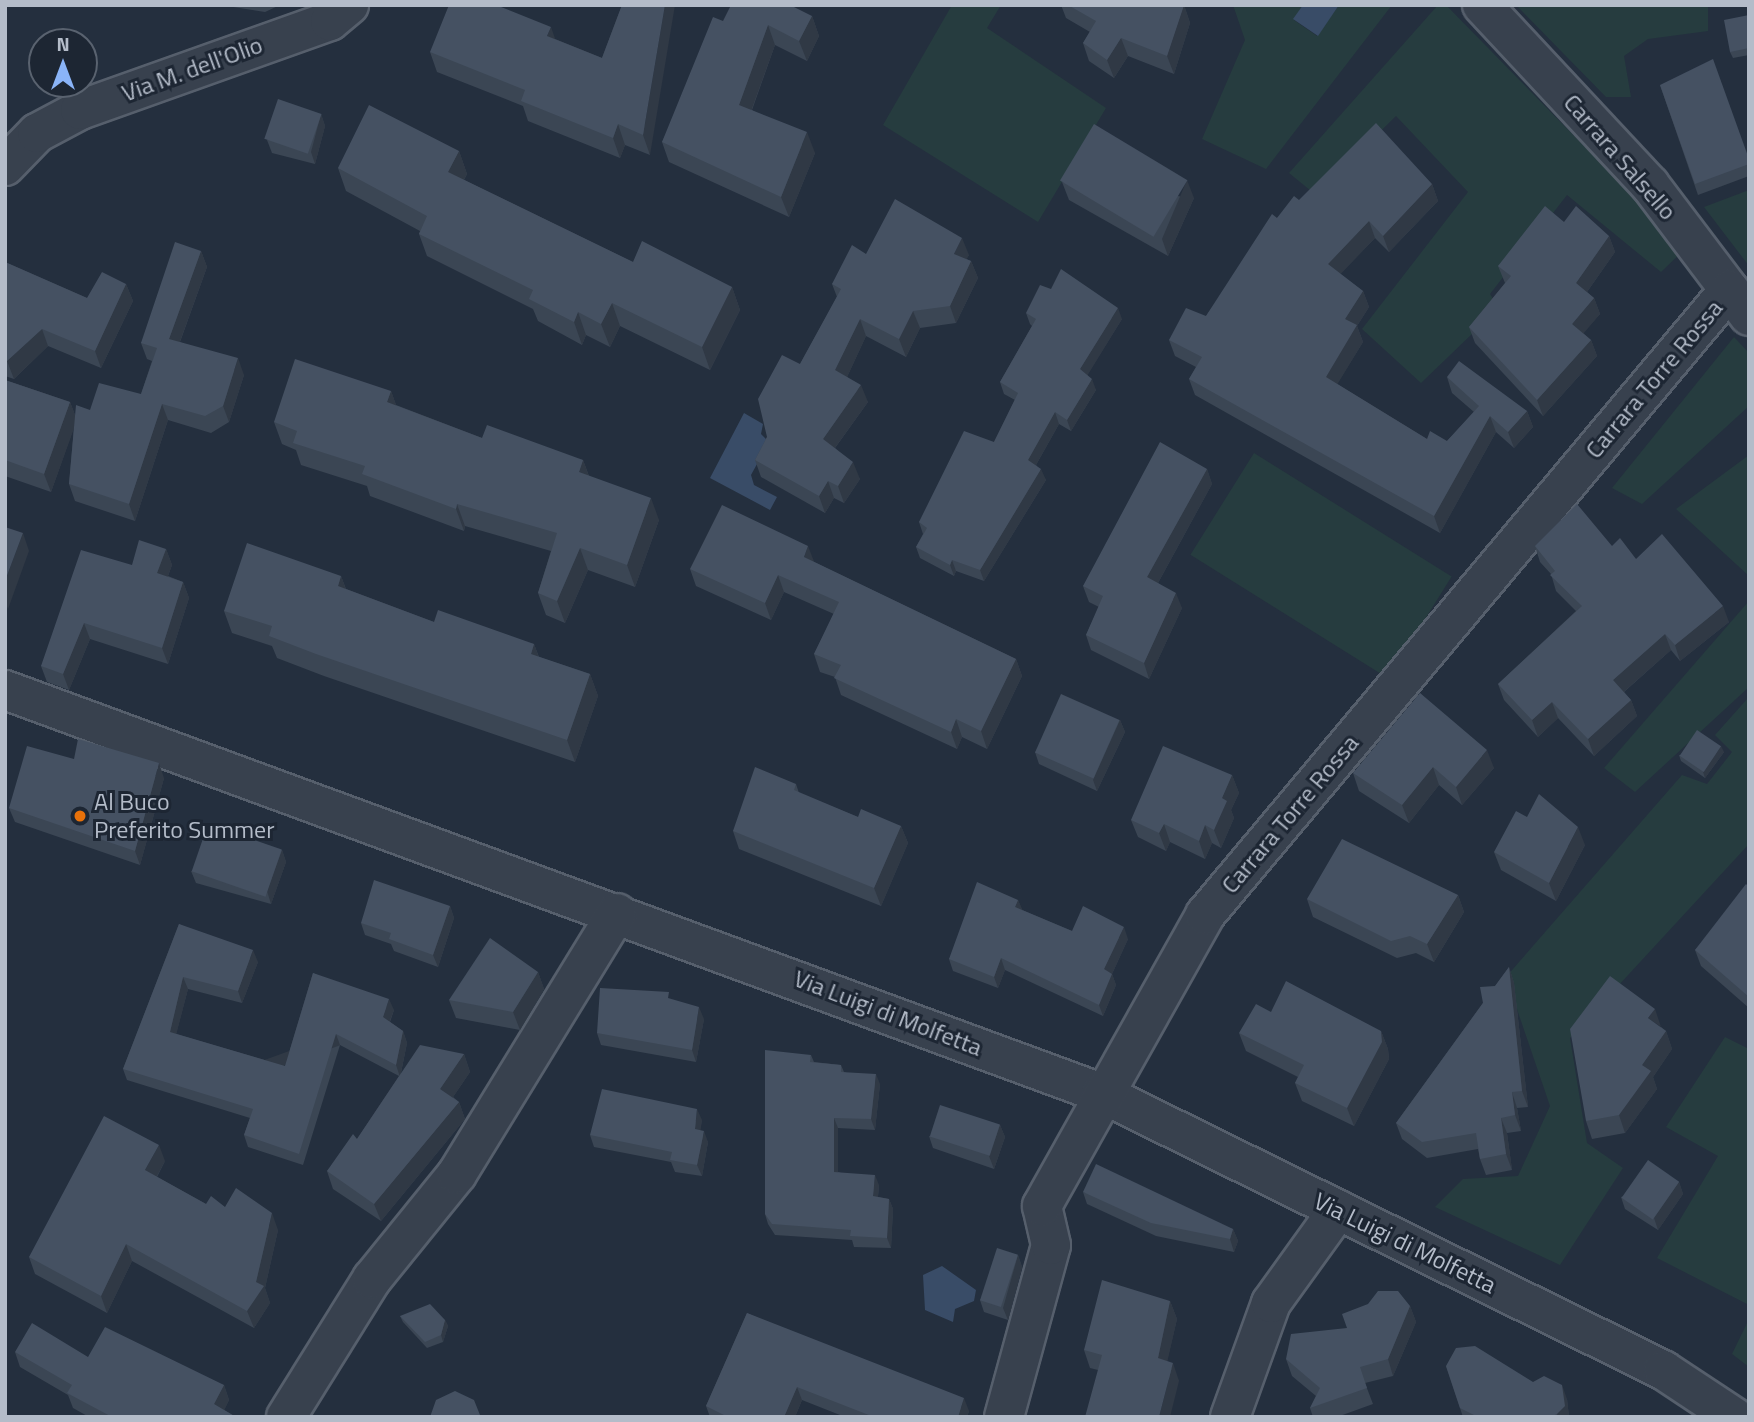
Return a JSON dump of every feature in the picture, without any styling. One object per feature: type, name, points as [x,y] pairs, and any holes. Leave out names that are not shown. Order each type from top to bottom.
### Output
[{"type":"street","name":"Via M. dell'Olio","points":[[5,166],[37,133],[80,110],[330,21],[349,5]]},
{"type":"street","name":"Carrara Salsello","points":[[1482,5],[1650,185],[1739,303]]},
{"type":"street","name":"Carrara Torre Rossa","points":[[1004,1417],[1051,1245],[1042,1206],[1101,1093],[1205,915],[1739,303]]},
{"type":"street","name":"Via Luigi di Molfetta","points":[[5,690],[1101,1093],[1663,1370],[1734,1417]]},
{"type":"street","points":[[286,1417],[372,1279],[465,1163],[617,913]]},
{"type":"street","points":[[1230,1417],[1271,1303],[1338,1210]]},
{"type":"green space","points":[[952,5],[1001,5],[987,28],[1106,108],[1038,222],[883,125]]},
{"type":"green space","points":[[1233,5],[1303,5],[1294,20],[1317,36],[1339,5],[1392,5],[1266,169],[1202,139],[1245,40]]},
{"type":"green space","points":[[1438,5],[1446,5],[1685,249],[1661,272],[1567,195],[1490,294],[1499,308],[1421,383],[1362,329],[1468,192],[1396,116],[1316,195],[1289,173]]},
{"type":"green space","points":[[1516,5],[1708,5],[1708,31],[1648,39],[1624,56],[1631,97],[1606,97]]},
{"type":"green space","points":[[1749,190],[1749,266],[1704,207]]},
{"type":"green space","points":[[1734,337],[1749,353],[1749,406],[1642,504],[1612,488]]},
{"type":"green space","points":[[1254,453],[1452,576],[1388,678],[1190,555]]},
{"type":"green space","points":[[1749,455],[1749,576],[1676,509]]},
{"type":"green space","points":[[1749,601],[1749,687],[1635,792],[1604,768]]},
{"type":"green space","points":[[1748,698],[1749,844],[1570,1038],[1587,1143],[1623,1168],[1560,1265],[1435,1207],[1463,1179],[1518,1176],[1550,1106],[1506,977],[1682,775],[1707,784],[1732,752],[1715,735]]},
{"type":"green space","points":[[1725,1037],[1749,1049],[1749,1305],[1657,1258],[1718,1156],[1666,1127]]},
{"type":"green space","points":[[1749,1319],[1749,1367],[1732,1354]]},
{"type":"water","points":[[1303,5],[1339,5],[1318,36],[1293,19]]},
{"type":"water","points":[[744,413],[763,424],[761,434],[769,442],[751,475],[754,485],[777,497],[770,510],[710,478]]},
{"type":"water","points":[[942,1266],[976,1290],[974,1301],[955,1309],[953,1322],[925,1310],[923,1275]]},
{"type":"building","points":[[449,5],[496,5],[551,27],[547,36],[602,58],[622,5],[665,5],[643,135],[618,124],[613,138],[521,101],[525,90],[430,52]]},
{"type":"building","points":[[731,5],[790,5],[812,16],[799,41],[768,25],[739,105],[807,132],[781,197],[662,142],[713,17],[723,21]]},
{"type":"building","points":[[1068,5],[1184,5],[1167,56],[1121,38],[1107,60],[1083,43],[1096,21]]},
{"type":"building","points":[[1749,15],[1749,48],[1730,52],[1724,20]]},
{"type":"building","points":[[1713,59],[1749,164],[1695,184],[1660,85]]},
{"type":"building","points":[[278,99],[321,114],[308,154],[264,139]]},
{"type":"building","points":[[369,105],[459,151],[448,172],[633,262],[642,241],[732,287],[702,347],[612,303],[601,324],[578,312],[574,322],[529,299],[533,290],[419,234],[427,216],[338,168]]},
{"type":"building","points":[[1376,123],[1432,184],[1383,236],[1369,221],[1328,264],[1363,291],[1345,319],[1357,325],[1326,377],[1427,439],[1430,431],[1447,441],[1479,406],[1447,377],[1459,361],[1527,411],[1508,432],[1490,416],[1434,516],[1189,379],[1202,357],[1169,340],[1186,308],[1206,316],[1272,214],[1277,218],[1294,196],[1299,200]]},
{"type":"building","points":[[1094,124],[1187,180],[1153,237],[1060,181]]},
{"type":"building","points":[[895,199],[962,238],[954,254],[971,261],[950,306],[913,311],[899,339],[860,319],[835,370],[861,385],[823,439],[853,462],[838,486],[828,481],[819,496],[755,460],[767,437],[758,399],[782,355],[800,364],[841,289],[832,284],[852,245],[866,254]]},
{"type":"building","points":[[1545,206],[1564,222],[1576,206],[1609,236],[1576,283],[1594,298],[1572,324],[1591,340],[1537,400],[1469,327],[1511,276],[1498,266]]},
{"type":"building","points":[[175,242],[201,251],[169,339],[238,358],[223,406],[205,416],[162,404],[129,504],[69,484],[76,405],[90,410],[99,383],[141,394],[157,348],[141,343]]},
{"type":"building","points":[[5,262],[87,298],[102,272],[126,284],[95,351],[42,329],[5,361]]},
{"type":"building","points":[[1061,269],[1118,308],[1080,369],[1092,379],[1067,420],[1055,412],[1028,460],[1041,469],[980,570],[952,560],[950,565],[916,547],[927,528],[919,522],[964,431],[994,442],[1018,393],[1000,382],[1036,319],[1026,313],[1040,285],[1051,289]]},
{"type":"building","points":[[295,359],[391,391],[387,402],[482,438],[487,425],[583,460],[579,472],[651,498],[627,565],[580,548],[557,601],[538,593],[557,533],[457,504],[456,509],[362,474],[365,466],[293,443],[297,431],[274,422]]},
{"type":"building","points":[[5,380],[70,402],[44,474],[5,460]]},
{"type":"building","points":[[1160,442],[1207,469],[1147,577],[1176,593],[1144,663],[1086,635],[1103,596],[1083,586]]},
{"type":"building","points":[[1577,504],[1612,546],[1620,538],[1636,559],[1662,534],[1723,606],[1675,645],[1665,634],[1613,680],[1631,700],[1588,739],[1552,702],[1532,720],[1498,684],[1582,606],[1550,575],[1555,571],[1535,546]]},
{"type":"building","points":[[722,505],[808,546],[804,557],[1016,659],[981,731],[956,719],[951,732],[834,678],[841,665],[814,654],[839,602],[778,575],[765,603],[690,569]]},
{"type":"building","points":[[5,527],[23,533],[5,581]]},
{"type":"building","points":[[139,540],[166,549],[157,573],[183,582],[162,648],[84,623],[63,674],[41,666],[81,550],[132,565]]},
{"type":"building","points":[[247,543],[341,576],[338,586],[434,622],[438,610],[534,644],[531,654],[590,674],[567,740],[316,654],[269,636],[272,626],[224,611]]},
{"type":"building","points":[[1420,693],[1487,750],[1456,787],[1433,767],[1402,805],[1353,773]]},
{"type":"building","points":[[1061,694],[1119,720],[1093,778],[1035,752]]},
{"type":"building","points":[[1697,730],[1721,746],[1704,772],[1680,756]]},
{"type":"building","points":[[78,739],[159,763],[135,851],[9,808],[27,746],[74,759]]},
{"type":"building","points":[[1163,746],[1232,775],[1222,798],[1227,801],[1214,830],[1205,825],[1199,841],[1164,824],[1159,833],[1131,820]]},
{"type":"building","points":[[755,767],[796,784],[794,790],[858,817],[861,809],[901,826],[874,888],[733,831]]},
{"type":"building","points":[[1539,794],[1578,827],[1549,883],[1494,852],[1516,811],[1527,817]]},
{"type":"building","points":[[208,824],[282,849],[265,897],[192,871]]},
{"type":"building","points":[[1342,839],[1458,895],[1427,944],[1410,936],[1391,941],[1307,899]]},
{"type":"building","points":[[374,880],[450,906],[433,955],[389,939],[391,933],[361,923]]},
{"type":"building","points":[[977,882],[1018,900],[1015,907],[1072,931],[1083,906],[1124,927],[1104,969],[1112,974],[1099,1005],[1001,958],[994,977],[949,959]]},
{"type":"building","points":[[1746,884],[1749,887],[1749,997],[1695,950]]},
{"type":"building","points":[[179,924],[253,950],[238,991],[183,977],[170,1032],[285,1066],[313,973],[389,999],[383,1017],[403,1031],[396,1065],[336,1034],[299,1154],[244,1135],[253,1109],[123,1069]]},
{"type":"building","points":[[490,938],[538,972],[513,1012],[449,1000]]},
{"type":"building","points":[[1509,967],[1522,1091],[1512,1092],[1515,1115],[1501,1118],[1506,1154],[1480,1159],[1476,1133],[1422,1142],[1396,1123],[1483,1003],[1480,987],[1495,986]]},
{"type":"building","points":[[1610,976],[1655,1009],[1648,1018],[1666,1031],[1642,1065],[1651,1071],[1619,1115],[1586,1121],[1570,1029]]},
{"type":"building","points":[[1286,981],[1381,1031],[1382,1042],[1347,1108],[1295,1083],[1304,1065],[1239,1033],[1256,1004],[1271,1012]]},
{"type":"building","points":[[600,988],[669,992],[668,998],[699,1007],[692,1050],[597,1033]]},
{"type":"building","points":[[420,1045],[464,1054],[440,1089],[459,1102],[374,1204],[327,1171],[353,1134],[357,1139]]},
{"type":"building","points":[[765,1050],[811,1055],[810,1062],[841,1065],[841,1072],[876,1074],[871,1119],[834,1118],[834,1172],[875,1175],[873,1196],[889,1199],[887,1238],[850,1236],[851,1230],[772,1224],[765,1214]]},
{"type":"building","points":[[602,1089],[697,1109],[695,1129],[704,1131],[697,1165],[670,1160],[672,1152],[590,1135]]},
{"type":"building","points":[[940,1105],[1000,1124],[990,1156],[930,1136]]},
{"type":"building","points":[[104,1116],[159,1145],[145,1170],[206,1204],[211,1196],[225,1207],[236,1188],[272,1213],[256,1282],[264,1286],[247,1311],[126,1244],[101,1296],[29,1257]]},
{"type":"building","points":[[1648,1160],[1679,1182],[1653,1219],[1622,1198]]},
{"type":"building","points":[[1096,1164],[1233,1229],[1230,1239],[1151,1223],[1083,1192]]},
{"type":"building","points":[[997,1248],[1018,1255],[1001,1307],[980,1300]]},
{"type":"building","points":[[1102,1280],[1170,1301],[1158,1358],[1173,1363],[1159,1417],[1085,1417],[1102,1355],[1084,1350]]},
{"type":"building","points":[[1378,1291],[1398,1291],[1410,1306],[1388,1359],[1360,1367],[1367,1388],[1310,1408],[1320,1388],[1286,1359],[1291,1334],[1347,1328],[1342,1314],[1368,1304]]},
{"type":"building","points":[[430,1304],[445,1320],[441,1335],[425,1342],[400,1316]]},
{"type":"building","points":[[747,1313],[964,1398],[958,1417],[874,1417],[797,1387],[784,1417],[728,1417],[706,1406]]},
{"type":"building","points":[[32,1323],[88,1357],[105,1327],[224,1385],[214,1404],[236,1417],[112,1417],[67,1393],[72,1385],[15,1352]]},
{"type":"building","points":[[1475,1346],[1533,1382],[1544,1376],[1562,1385],[1565,1406],[1550,1417],[1478,1417],[1460,1408],[1446,1366],[1456,1348]]},
{"type":"building","points":[[455,1391],[474,1400],[480,1415],[485,1417],[430,1417],[436,1400]]},
{"type":"place","name":"Al Buco Preferito Summer","points":[[80,816]]}]
